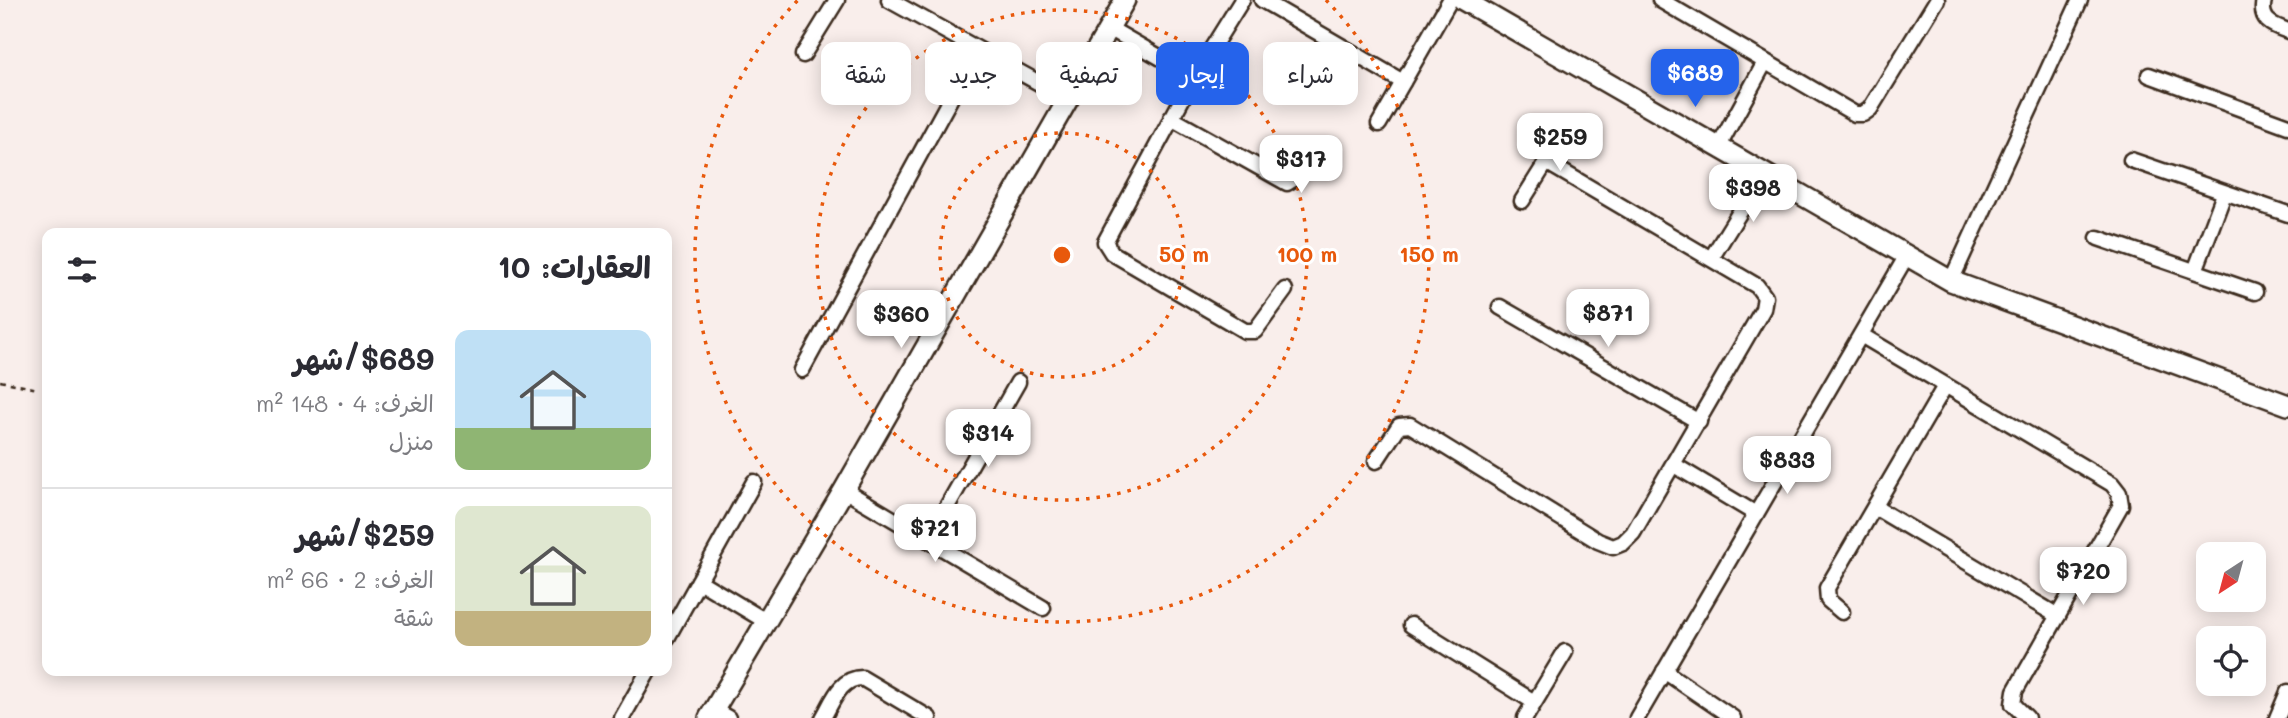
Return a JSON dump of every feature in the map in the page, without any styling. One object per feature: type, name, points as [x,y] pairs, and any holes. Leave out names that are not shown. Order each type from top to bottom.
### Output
[{"type":"main road","points":[[1101,42],[1125,0]]},
{"type":"main road","points":[[1463,0],[1951,281],[2288,405]]},
{"type":"main road","points":[[717,715],[767,622],[1065,105]]},
{"type":"street","points":[[803,55],[837,0]]},
{"type":"street","points":[[889,0],[963,42]]},
{"type":"street","points":[[1216,42],[1242,0]]},
{"type":"street","points":[[1262,0],[1403,82]]},
{"type":"street","points":[[1379,124],[1450,0]]},
{"type":"street","points":[[1660,0],[1855,114],[1863,114],[1870,109],[1937,0]]},
{"type":"street","points":[[1951,281],[2080,0]]},
{"type":"street","points":[[2264,0],[2262,15],[2266,21],[2288,31]]},
{"type":"street","points":[[1109,29],[1156,56]]},
{"type":"street","points":[[1719,146],[1765,62]]},
{"type":"street","points":[[2150,75],[2288,126]]},
{"type":"street","points":[[802,370],[947,105]]},
{"type":"street","points":[[1178,105],[1107,233],[1107,248],[1245,331],[1255,331],[1264,323],[1285,290]]},
{"type":"street","points":[[1171,118],[1287,183],[1296,178],[1308,159]]},
{"type":"street","points":[[1522,201],[1569,126]]},
{"type":"street","points":[[2131,160],[2288,214]]},
{"type":"street","points":[[1376,461],[1393,431],[1399,426],[1410,425],[1613,547],[1623,543],[1633,533],[1699,422],[1763,309],[1765,297],[1757,286],[1712,257],[1546,162]]},
{"type":"street","points":[[1712,257],[1764,173]]},
{"type":"street","points":[[2195,271],[2224,194]]},
{"type":"street","points":[[2098,238],[2255,292]]},
{"type":"street","points":[[1637,718],[1906,257]]},
{"type":"street","points":[[1500,307],[1699,422]]},
{"type":"street","points":[[1861,335],[2112,484],[2119,493],[2120,505],[2015,691],[2013,704],[2027,718]]},
{"type":"street","points":[[928,540],[1018,382]]},
{"type":"street","points":[[1842,612],[1828,600],[1827,588],[1945,386]]},
{"type":"street","points":[[1674,465],[1756,514]]},
{"type":"street","points":[[672,629],[754,482]]},
{"type":"street","points":[[845,490],[1043,608]]},
{"type":"street","points":[[1876,508],[2058,616]]},
{"type":"street","points":[[699,581],[767,622]]},
{"type":"street","points":[[1411,625],[1534,702]]},
{"type":"street","points":[[1525,718],[1565,652]]},
{"type":"street","points":[[1664,671],[1733,718]]},
{"type":"street","points":[[622,718],[646,676]]},
{"type":"street","points":[[823,718],[843,685],[851,678],[862,678],[929,718]]},
{"type":"street","points":[[2277,718],[2288,692]]},
{"type":"path","points":[[0,381],[38,389]]}]
